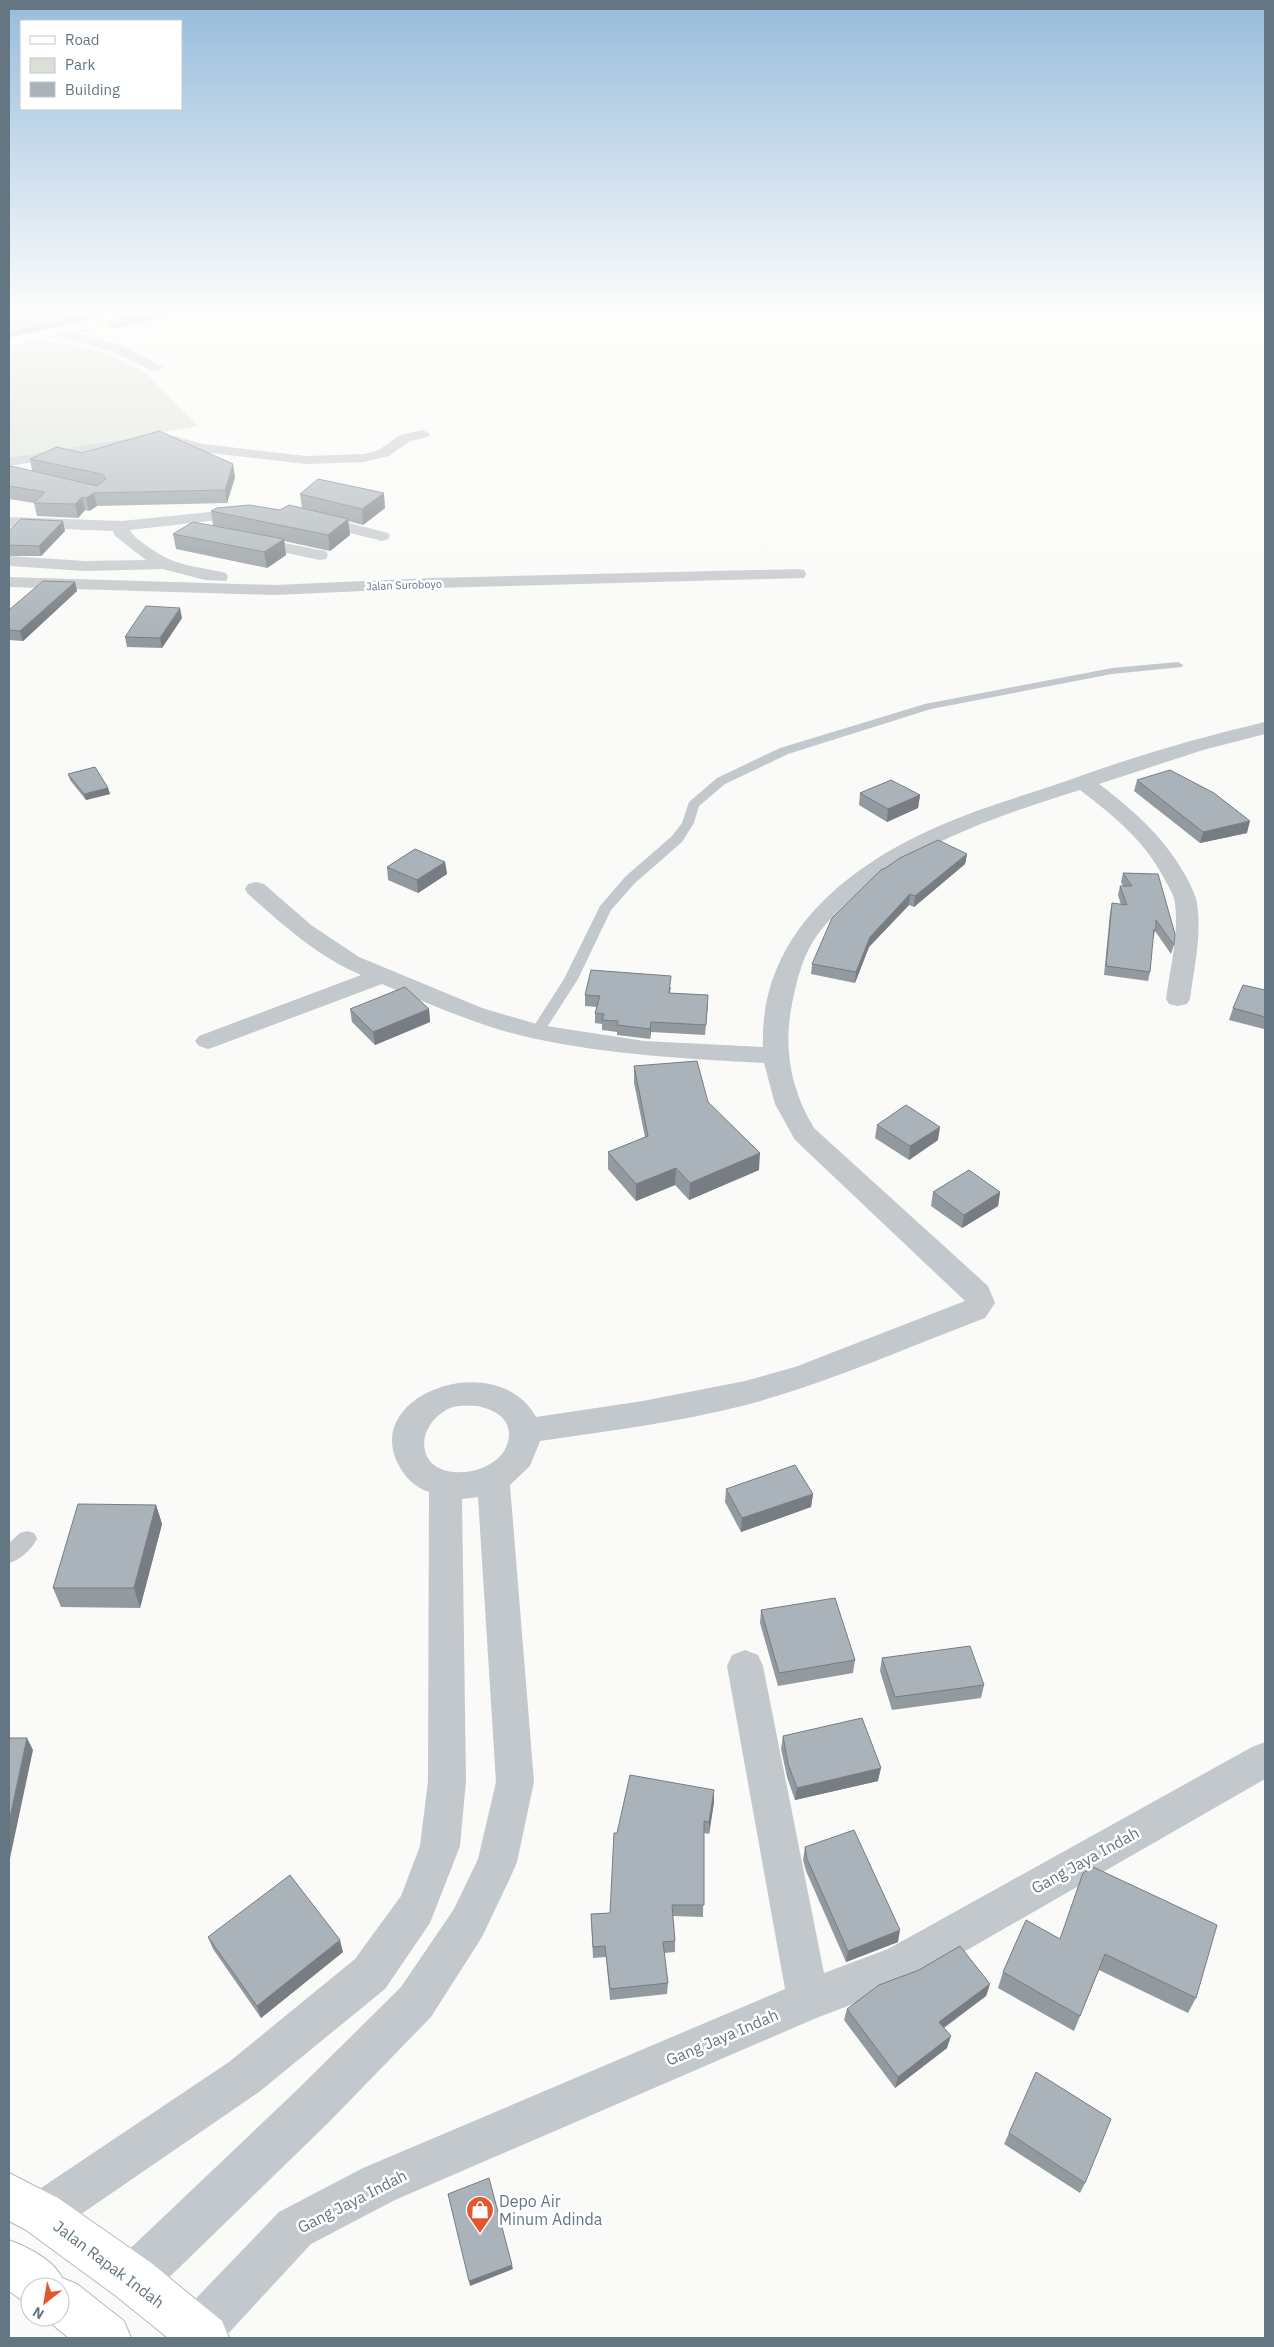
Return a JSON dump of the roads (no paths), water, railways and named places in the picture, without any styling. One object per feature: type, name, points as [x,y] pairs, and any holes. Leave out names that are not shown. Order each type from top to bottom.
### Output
[{"type":"main road","name":"Jalan Rapak Indah","points":[[26,2205],[134,2279],[201,2335]]},
{"type":"main road","points":[[9,2263],[28,2277]]},
{"type":"main road","points":[[70,2309],[107,2338]]},
{"type":"street","points":[[9,462],[162,437],[202,448],[306,460],[356,459],[384,453],[405,438],[423,434]]},
{"type":"street","points":[[9,472],[27,476]]},
{"type":"street","points":[[9,522],[122,526],[266,512]]},
{"type":"street","points":[[300,516],[382,536]]},
{"type":"street","points":[[157,522],[214,534]]},
{"type":"street","points":[[122,526],[121,533],[139,550],[162,564],[210,576],[235,578],[379,576],[431,583]]},
{"type":"street","points":[[234,537],[320,555]]},
{"type":"street","points":[[9,561],[75,567],[162,564]]},
{"type":"street","name":"Jalan Suroboyo","points":[[9,582],[275,590],[431,583],[798,574]]},
{"type":"street","points":[[525,1431],[643,1413],[745,1392],[803,1376],[974,1310],[980,1303],[978,1294],[804,1134],[788,1109],[779,1082],[774,1033],[782,991],[803,938],[843,893],[876,867],[941,832],[974,818],[1169,754],[1265,728]]},
{"type":"street","points":[[1083,782],[1114,805],[1148,838],[1164,855],[1174,873],[1186,901],[1187,934],[1178,999]]},
{"type":"street","points":[[256,889],[303,930],[351,962],[473,1012],[537,1032],[644,1049],[776,1056]]},
{"type":"street","points":[[208,1042],[383,976]]},
{"type":"street","points":[[458,1394],[477,1394],[494,1398],[510,1406],[520,1417],[525,1431],[525,1445],[519,1458],[508,1470],[493,1479],[479,1484],[445,1483],[428,1477],[416,1465],[409,1452],[408,1437],[414,1422],[424,1410],[440,1400],[458,1394]]},
{"type":"street","points":[[134,2279],[307,2112],[416,2002],[468,1922],[497,1862],[515,1782],[493,1479]]},
{"type":"street","points":[[26,2205],[251,2071],[370,1974],[416,1909],[440,1846],[447,1781],[445,1483]]},
{"type":"street","points":[[746,1666],[808,2000]]},
{"type":"street","name":"Gang Jaya Indah","points":[[201,2335],[295,2228],[379,2184],[808,2000],[900,1965],[1265,1758]]},
{"type":"lane","points":[[537,1032],[571,979],[605,909],[630,880],[677,839],[688,823],[693,805],[721,781],[784,751],[929,706],[1112,671],[1178,665]]},
{"type":"lane","points":[[9,1555],[27,1539]]},
{"type":"place","name":"Depo Air Minum Adinda","points":[[480,2234]]}]
